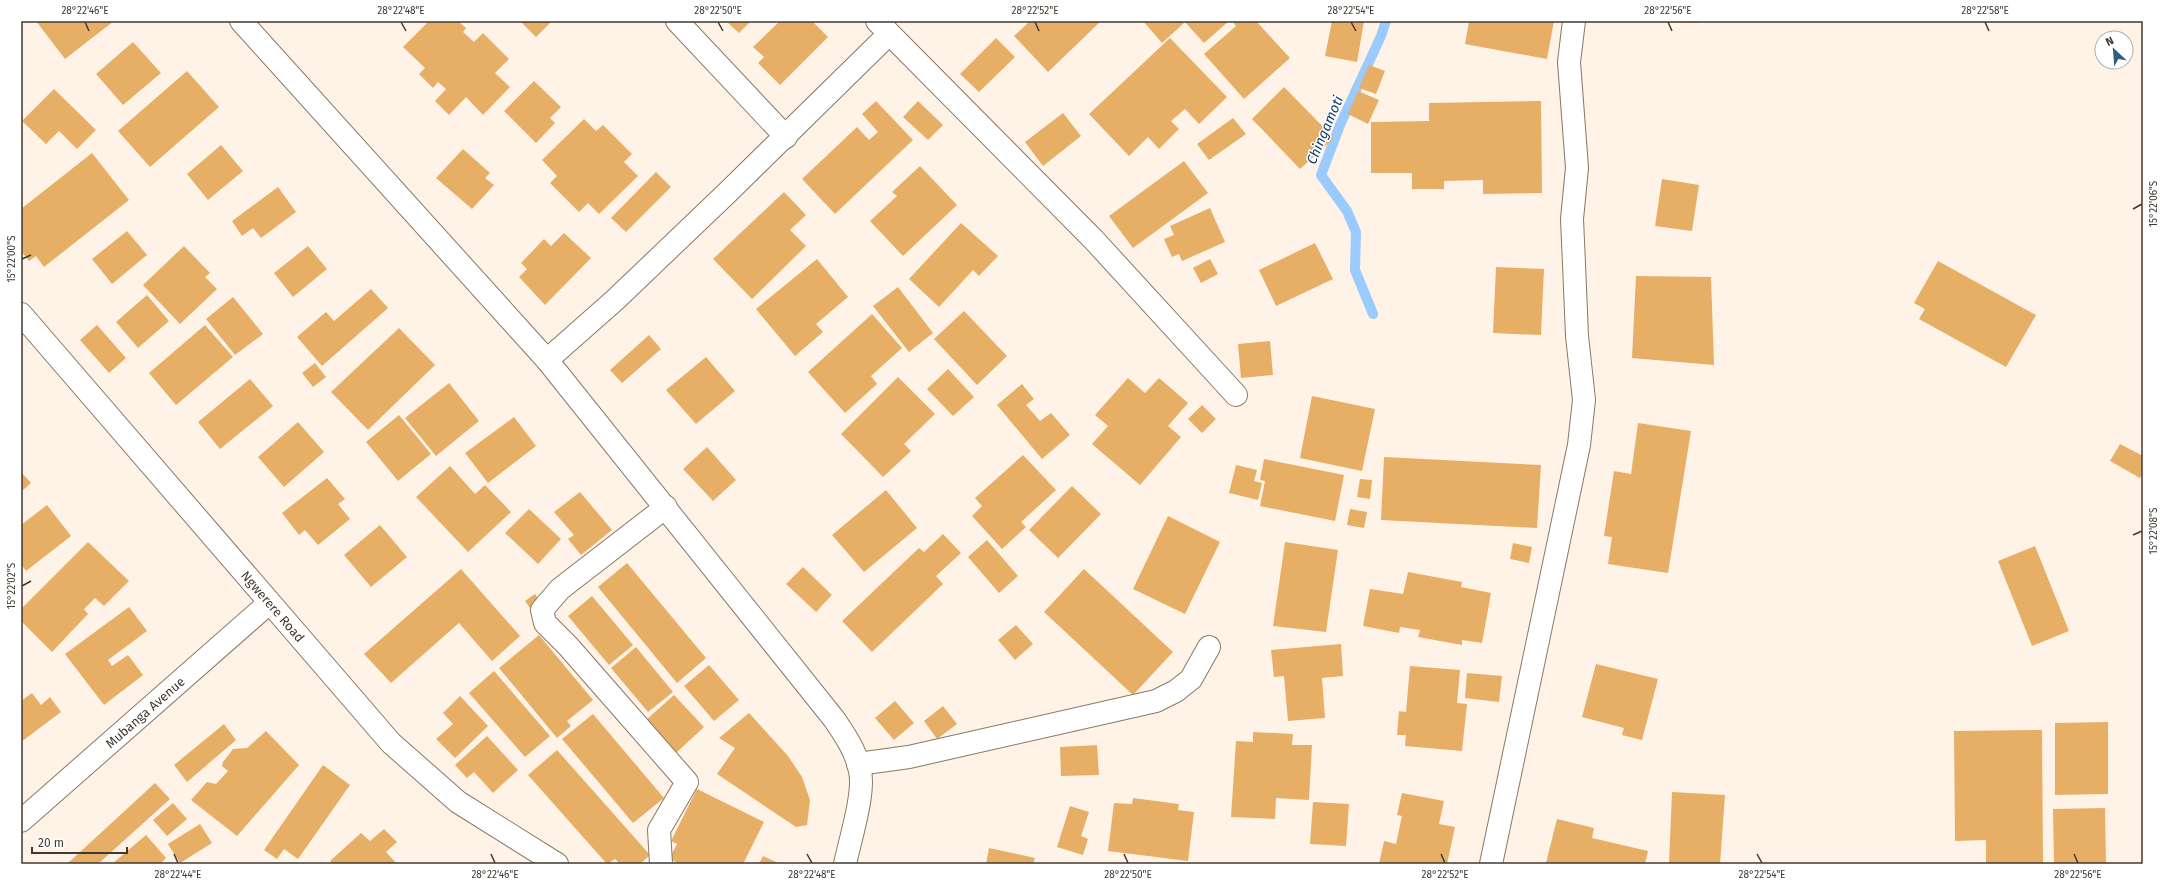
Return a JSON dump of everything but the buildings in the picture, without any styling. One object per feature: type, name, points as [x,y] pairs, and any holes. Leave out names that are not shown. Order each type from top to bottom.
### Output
[{"type":"street","points":[[241,21],[547,360],[834,719],[855,752],[860,771],[861,789],[845,864]]},
{"type":"street","points":[[677,21],[786,138]]},
{"type":"street","points":[[1491,864],[1579,445],[1584,400],[1577,336],[1572,219],[1577,168],[1569,62],[1574,21]]},
{"type":"street","points":[[547,360],[615,300],[786,138],[883,27],[1094,240],[1236,395]]},
{"type":"street","name":"Ngwerere Road","points":[[21,314],[391,743],[458,802],[557,864]]},
{"type":"street","points":[[661,864],[659,830],[687,782],[568,646],[545,623],[542,610],[560,589],[666,507]]},
{"type":"street","name":"Mubanga Avenue","points":[[21,821],[269,603]]},
{"type":"street","points":[[858,764],[909,757],[1156,702],[1191,679],[1210,647]]},
{"type":"waterway","name":"Chingamoti","points":[[1373,314],[1355,270],[1356,232],[1347,211],[1321,175],[1340,125],[1381,36],[1386,21]]}]
